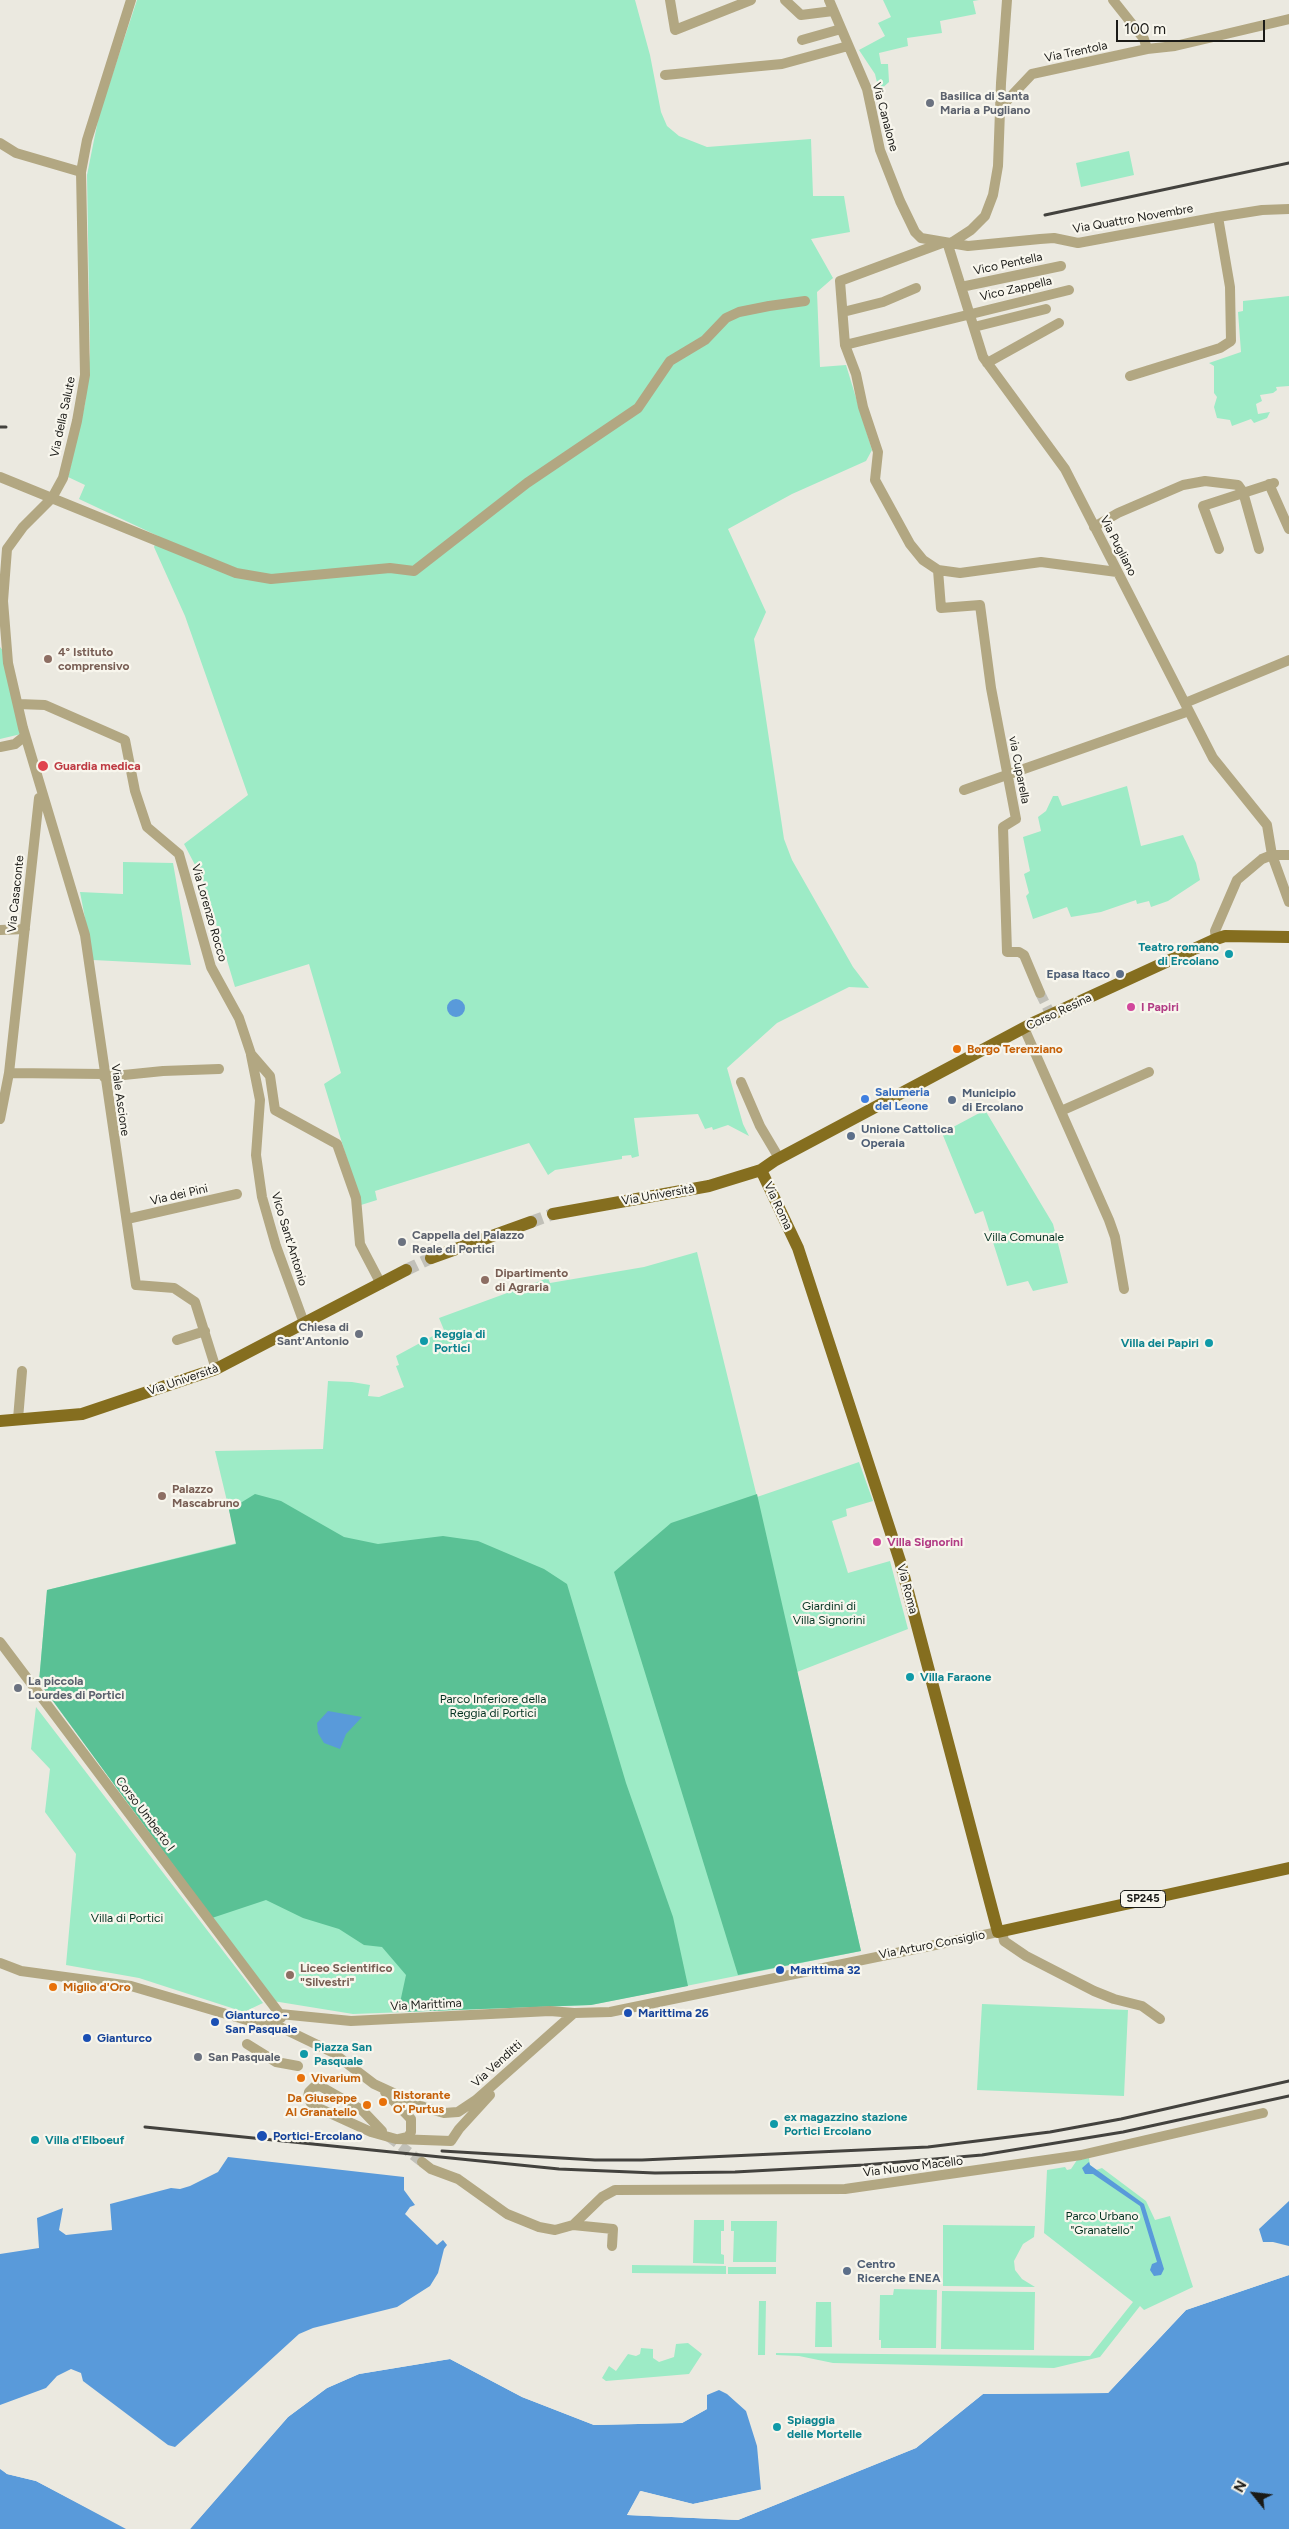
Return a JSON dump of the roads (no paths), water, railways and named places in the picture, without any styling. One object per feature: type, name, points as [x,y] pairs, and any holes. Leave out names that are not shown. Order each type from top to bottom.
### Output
[{"type":"main road","name":"Corso Resina","points":[[761,1170],[779,1158],[1024,1028],[1225,936],[1289,937]]},
{"type":"main road","name":"Via Università","points":[[553,1214],[709,1186],[761,1170]]},
{"type":"main road","name":"Via Roma","points":[[761,1170],[798,1248],[900,1561],[1000,1931]]},
{"type":"main road","points":[[431,1258],[531,1222]]},
{"type":"main road","name":"Via Università","points":[[0,1421],[82,1414],[216,1369],[406,1270]]},
{"type":"main road","name":"Via Arturo Consiglio","points":[[1000,1931],[1289,1868]]},
{"type":"street","name":"Via della Salute","points":[[40,792],[8,663],[3,601],[7,549],[23,527],[52,498],[63,478],[77,421],[85,375],[81,172],[87,140],[131,0]]},
{"type":"street","points":[[670,0],[675,30],[751,0]]},
{"type":"street","points":[[785,0],[801,15],[833,11]]},
{"type":"street","name":"Via Canalone","points":[[829,0],[867,89],[880,150],[914,232],[922,238]]},
{"type":"street","points":[[1007,0],[999,108],[998,166],[994,195],[985,216],[972,230],[945,244],[840,281],[845,345],[856,374],[863,407],[878,452],[876,480],[910,544],[923,560],[938,570],[960,572],[1041,562],[1117,572]]},
{"type":"street","points":[[1113,0],[1144,39],[1147,49]]},
{"type":"street","name":"Via Trentola","points":[[999,108],[1032,74],[1147,49],[1175,46],[1289,19]]},
{"type":"street","points":[[802,40],[841,29]]},
{"type":"street","points":[[665,75],[782,64],[848,46]]},
{"type":"street","points":[[0,143],[16,153],[81,172]]},
{"type":"street","name":"Via Quattro Novembre","points":[[922,238],[945,244],[968,246],[1054,238],[1078,244],[1218,217],[1262,210],[1289,209]]},
{"type":"street","points":[[1130,376],[1220,348],[1231,341],[1230,287],[1218,217]]},
{"type":"street","name":"Via Pugliano","points":[[945,244],[983,357],[1065,469],[1213,758],[1266,825],[1272,856],[1289,902]]},
{"type":"street","name":"Vico Pentella","points":[[961,287],[1061,266]]},
{"type":"street","points":[[843,312],[883,302],[916,288]]},
{"type":"street","name":"Vico Zappella","points":[[845,345],[969,313],[1069,290]]},
{"type":"street","points":[[0,477],[236,574],[271,578],[390,568],[414,571],[527,482],[638,408],[670,361],[705,340],[726,318],[739,312],[805,301]]},
{"type":"street","points":[[974,327],[1046,309]]},
{"type":"street","points":[[987,362],[1058,323]]},
{"type":"street","points":[[1094,527],[1118,514],[1183,485],[1205,481],[1238,485],[1243,492],[1259,549]]},
{"type":"street","points":[[1219,549],[1203,506],[1243,492],[1272,484],[1289,528]]},
{"type":"street","name":"via Cuparella","points":[[938,570],[941,608],[980,605],[991,688],[1016,819],[1004,827],[1007,952],[1019,952],[1024,955],[1040,993]]},
{"type":"street","points":[[964,790],[1187,707],[1289,660]]},
{"type":"street","name":"Via Lorenzo Rocco","points":[[18,704],[45,705],[125,740],[135,791],[147,827],[179,854],[211,967],[239,1018],[251,1054],[270,1076],[275,1110],[337,1144],[356,1198],[360,1244],[380,1284]]},
{"type":"street","points":[[0,747],[15,744],[25,736]]},
{"type":"street","name":"Via Casaconte","points":[[0,1118],[10,1073],[40,792]]},
{"type":"street","name":"Viale Ascione","points":[[40,792],[84,935],[136,1286],[174,1288],[195,1302],[206,1331],[216,1369]]},
{"type":"street","points":[[1216,940],[1215,931],[1237,880],[1254,864],[1272,856],[1289,855]]},
{"type":"street","points":[[0,930],[25,929]]},
{"type":"street","points":[[1024,1028],[1109,1220],[1115,1237],[1124,1290]]},
{"type":"street","name":"Vico Sant'Antonio","points":[[251,1054],[260,1100],[256,1154],[262,1197],[276,1246],[304,1323]]},
{"type":"street","points":[[10,1073],[104,1075],[219,1069]]},
{"type":"street","points":[[1061,1112],[1149,1072]]},
{"type":"street","points":[[741,1082],[760,1126],[779,1158]]},
{"type":"street","name":"Via dei Pini","points":[[126,1219],[236,1194]]},
{"type":"street","points":[[177,1340],[206,1331]]},
{"type":"street","points":[[18,1419],[22,1371]]},
{"type":"street","name":"Corso Umberto I","points":[[0,1642],[270,2002],[271,2018]]},
{"type":"street","points":[[1000,1931],[1004,1941],[1026,1956],[1094,1991],[1114,1999],[1142,2006],[1160,2019]]},
{"type":"street","name":"Via Arturo Consiglio","points":[[574,2013],[619,2010],[1000,1931]]},
{"type":"street","points":[[0,1963],[21,1971],[131,1986],[271,2018]]},
{"type":"street","points":[[548,2035],[552,2023],[550,2011]]},
{"type":"street","name":"Via Marittima","points":[[271,2018],[351,2021],[550,2011],[574,2013]]},
{"type":"street","name":"Via Venditti","points":[[271,2018],[332,2052],[374,2084],[400,2100],[444,2113],[458,2112],[476,2100],[574,2013]]},
{"type":"street","points":[[247,2044],[276,2062],[298,2066]]},
{"type":"street","points":[[382,2131],[362,2110],[320,2086],[314,2087],[309,2092],[309,2101],[320,2110],[364,2129],[396,2139],[451,2141],[459,2129],[520,2060]]},
{"type":"street","points":[[396,2139],[408,2137],[413,2126],[400,2100]]},
{"type":"street","name":"Via Nuovo Macello","points":[[573,2224],[595,2202],[614,2190],[845,2189],[1081,2155],[1263,2112]]},
{"type":"street","points":[[422,2162],[431,2168],[458,2179],[506,2214],[539,2227],[556,2230],[573,2224],[613,2229],[612,2246]]},
{"type":"water","points":[[456,999],[462,1002],[465,1008],[462,1014],[456,1017],[450,1014],[447,1008],[450,1002]]},
{"type":"water","points":[[328,1711],[362,1717],[346,1734],[340,1749],[324,1743],[318,1733],[317,1723]]},
{"type":"water","points":[[228,2157],[404,2177],[404,2190],[415,2205],[410,2207],[405,2214],[437,2245],[443,2240],[447,2245],[444,2249],[438,2273],[430,2286],[397,2307],[313,2328],[299,2334],[175,2447],[168,2445],[83,2381],[81,2373],[71,2369],[57,2376],[46,2388],[0,2405],[0,2254],[39,2248],[37,2218],[63,2208],[59,2230],[66,2235],[112,2230],[110,2204],[171,2188],[180,2189],[190,2186],[218,2172]]},
{"type":"water","points":[[1089,2162],[1090,2165],[1144,2204],[1164,2269],[1161,2275],[1154,2276],[1150,2270],[1152,2264],[1157,2262],[1140,2206],[1093,2174],[1085,2174],[1082,2168]]},
{"type":"water","points":[[1289,2201],[1289,2246],[1273,2242],[1263,2242],[1259,2229]]},
{"type":"water","points":[[1289,2275],[1289,2529],[190,2529],[288,2417],[327,2388],[359,2374],[450,2359],[522,2397],[594,2425],[682,2423],[707,2409],[707,2395],[719,2390],[727,2394],[746,2411],[757,2446],[761,2490],[693,2504],[641,2491],[627,2515],[738,2520],[916,2448],[983,2394],[1108,2393],[1186,2310]]},
{"type":"water","points":[[0,2469],[7,2474],[36,2481],[126,2529],[0,2529]]},
{"type":"tunnel","points":[[1040,993],[1051,1015]]},
{"type":"tunnel","points":[[531,1222],[553,1214]]},
{"type":"tunnel","points":[[406,1270],[431,1258]]},
{"type":"tunnel","points":[[389,2137],[422,2162]]},
{"type":"railway","points":[[1045,215],[1289,163]]},
{"type":"railway","points":[[0,427],[6,427]]},
{"type":"railway","points":[[442,2151],[595,2160],[642,2160],[928,2147],[1050,2132],[1121,2119],[1289,2081]]},
{"type":"railway","points":[[145,2127],[559,2169],[655,2173],[735,2172],[864,2165],[982,2155],[1123,2132],[1289,2096]]},
{"type":"place","name":"Basilica di Santa Maria a Pugliano","points":[[930,103]]},
{"type":"place","name":"4° Istituto comprensivo","points":[[48,659]]},
{"type":"place","name":"Guardia medica","points":[[43,766]]},
{"type":"place","name":"Teatro romano di Ercolano","points":[[1229,954]]},
{"type":"place","name":"Epasa Itaco","points":[[1120,974]]},
{"type":"place","name":"I Papiri","points":[[1131,1007]]},
{"type":"place","name":"Borgo Terenziano","points":[[957,1049]]},
{"type":"place","name":"Salumeria del Leone","points":[[865,1099]]},
{"type":"place","name":"Municipio di Ercolano","points":[[952,1100]]},
{"type":"place","name":"Unione Cattolica Operaia","points":[[851,1136]]},
{"type":"place","name":"Cappella del Palazzo Reale di Portici","points":[[402,1242]]},
{"type":"place","name":"Dipartimento di Agraria","points":[[485,1280]]},
{"type":"place","name":"Chiesa di Sant'Antonio","points":[[359,1334]]},
{"type":"place","name":"Reggia di Portici","points":[[424,1341]]},
{"type":"place","name":"Villa dei Papiri","points":[[1209,1343]]},
{"type":"place","name":"Palazzo Mascabruno","points":[[162,1496]]},
{"type":"place","name":"Villa Signorini","points":[[877,1542]]},
{"type":"place","name":"Villa Faraone","points":[[910,1677]]},
{"type":"place","name":"La piccola Lourdes di Portici","points":[[18,1688]]},
{"type":"place","name":"Marittima 32","points":[[780,1970]]},
{"type":"place","name":"Liceo Scientifico \"Silvestri\"","points":[[290,1975]]},
{"type":"place","name":"Miglio d'Oro","points":[[53,1987]]},
{"type":"place","name":"Marittima 26","points":[[628,2013]]},
{"type":"place","name":"Gianturco - San Pasquale","points":[[215,2022]]},
{"type":"place","name":"Gianturco","points":[[87,2038]]},
{"type":"place","name":"Piazza San Pasquale","points":[[304,2054]]},
{"type":"place","name":"San Pasquale","points":[[198,2057]]},
{"type":"place","name":"Vivarium","points":[[301,2078]]},
{"type":"place","name":"Ristorante O' Purtus","points":[[383,2102]]},
{"type":"place","name":"Da Giuseppe Al Granatello","points":[[367,2105]]},
{"type":"place","name":"ex magazzino stazione Portici Ercolano","points":[[774,2124]]},
{"type":"place","name":"Portici-Ercolano","points":[[262,2136]]},
{"type":"place","name":"Villa d'Elboeuf","points":[[35,2140]]},
{"type":"place","name":"Centro Ricerche ENEA","points":[[847,2271]]},
{"type":"place","name":"Spiaggia delle Mortelle","points":[[777,2427]]},
{"type":"park label","name":"Villa Comunale","points":[[1024,1237]]},
{"type":"park label","name":"Giardini di Villa Signorini","points":[[829,1613]]},
{"type":"park label","name":"Parco Inferiore della Reggia di Portici","points":[[493,1706]]},
{"type":"park label","name":"Villa di Portici","points":[[127,1918]]},
{"type":"park label","name":"Parco Urbano \"Granatello\"","points":[[1102,2223]]}]
